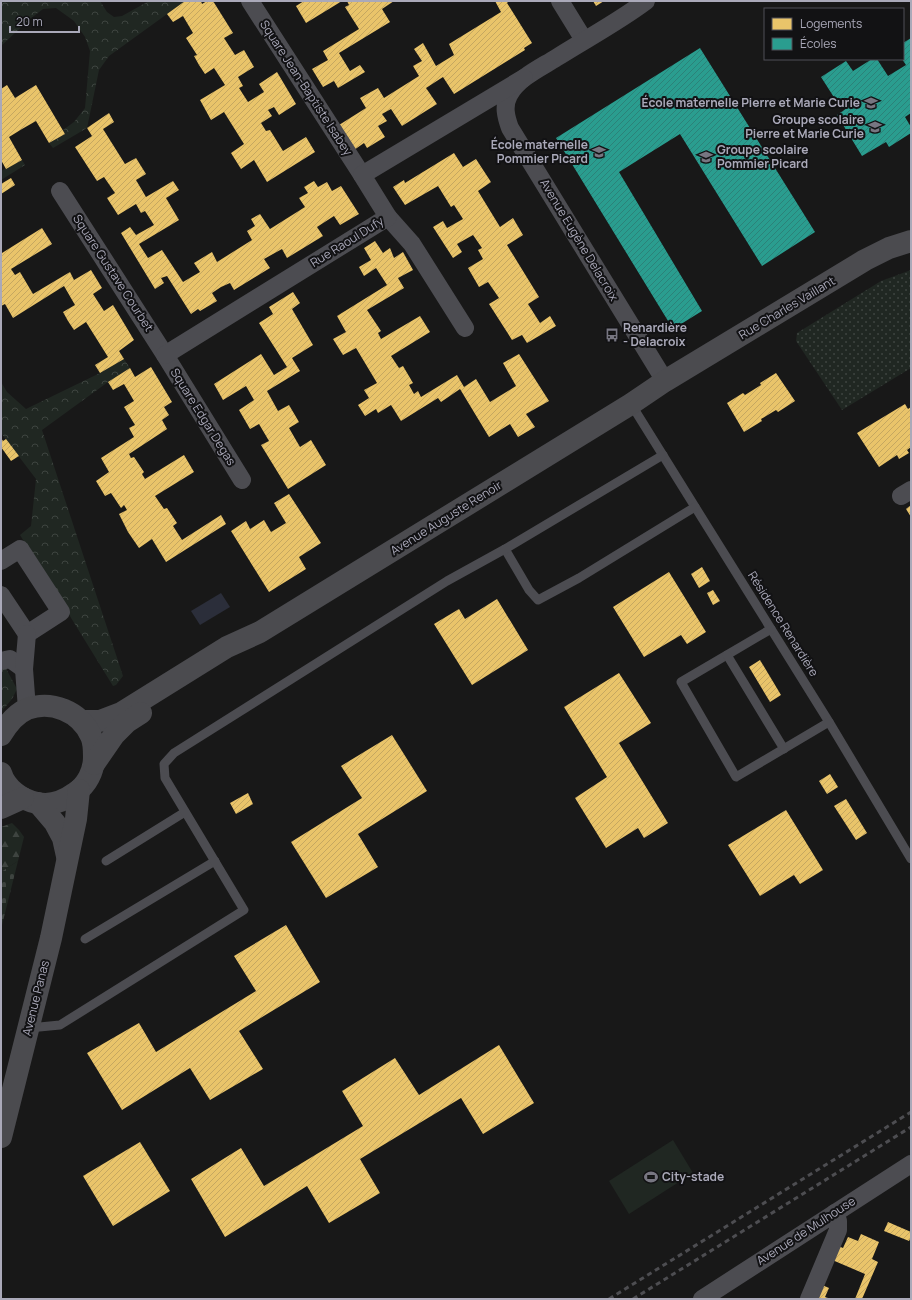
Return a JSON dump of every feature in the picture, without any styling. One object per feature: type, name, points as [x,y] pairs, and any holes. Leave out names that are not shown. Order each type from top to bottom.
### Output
[{"type":"main road","name":"Rue Charles Vaillant","points":[[631,404],[666,381],[877,253],[911,241]]},
{"type":"main road","name":"Avenue Auguste Renoir","points":[[81,721],[100,721],[121,713],[227,646],[260,632],[631,404]]},
{"type":"main road","name":"Avenue Auguste Renoir","points":[[79,790],[89,777],[94,764],[114,735],[127,722],[233,656],[260,632]]},
{"type":"main road","points":[[1,735],[15,717],[27,709],[55,706],[71,713],[81,721],[91,735],[94,747],[94,764]]},
{"type":"main road","name":"Avenue Panas","points":[[1,776],[10,788],[31,801],[55,823],[63,838],[68,858]]},
{"type":"main road","points":[[1,808],[31,801],[53,803],[69,798],[79,790]]},
{"type":"main road","name":"Avenue Panas","points":[[1,1137],[51,938],[76,819],[79,790]]},
{"type":"street","name":"Square Jean-Baptiste Isabey","points":[[250,1],[362,174]]},
{"type":"street","points":[[560,1],[584,40]]},
{"type":"street","name":"Avenue Eugène Delacroix","points":[[646,1],[524,78],[513,89],[506,101],[505,112],[510,128],[666,381]]},
{"type":"street","points":[[362,174],[524,78]]},
{"type":"street","name":"Rue Raoul Dufy","points":[[165,355],[388,217],[362,174]]},
{"type":"street","name":"Square Gustave Courbet","points":[[60,191],[165,355]]},
{"type":"street","points":[[388,217],[412,244],[465,328]]},
{"type":"street","name":"Square Edgar Degas","points":[[165,355],[242,480]]},
{"type":"street","points":[[1,561],[20,549],[61,612],[27,634]]},
{"type":"street","points":[[1,595],[27,634],[24,669],[27,709]]},
{"type":"street","points":[[1,661],[10,659],[24,669]]},
{"type":"street","name":"Avenue de Mulhouse","points":[[702,1299],[911,1164]]},
{"type":"street","points":[[809,1299],[838,1230],[838,1221],[835,1213]]},
{"type":"lane","name":"Résidence Renardière","points":[[631,404],[829,722],[911,859]]},
{"type":"lane","points":[[28,1028],[60,1025],[244,910],[165,778],[164,764],[174,753],[447,581],[505,549],[663,455]]},
{"type":"lane","points":[[505,549],[529,590],[538,600],[580,578],[695,507]]},
{"type":"lane","points":[[771,629],[681,682],[736,777],[829,722]]},
{"type":"lane","points":[[727,655],[784,749]]},
{"type":"lane","points":[[106,861],[185,812]]},
{"type":"lane","points":[[85,939],[215,861]]},
{"type":"green space","points":[[1,1],[100,1],[107,12],[114,17],[122,16],[149,1],[185,1],[109,56],[99,70],[87,128],[53,148],[49,143],[65,134],[63,130],[74,122],[85,108],[90,51],[85,37],[74,21],[56,8],[43,9],[1,46]]},
{"type":"green space","points":[[22,160],[25,165],[1,180],[1,171]]},
{"type":"green space","points":[[911,270],[911,368],[842,410],[796,341],[797,333],[881,281]]},
{"type":"green space","points":[[124,359],[130,368],[108,382],[42,430],[123,676],[116,685],[113,686],[20,535],[31,526],[36,479],[1,433],[1,382],[7,392],[26,409],[100,373]]},
{"type":"green space","points":[[3,663],[17,689],[12,699],[1,712],[1,665]]},
{"type":"green space","points":[[12,823],[24,837],[18,861],[1,872],[1,827]]},
{"type":"green space","points":[[18,861],[1,929],[1,872]]},
{"type":"green space","name":"City-stade","points":[[673,1140],[693,1173],[629,1214],[609,1181]]},
{"type":"water","points":[[221,593],[230,607],[200,625],[191,611]]},
{"type":"building: Logements","points":[[185,1],[201,1],[202,4],[207,1],[213,1],[233,33],[224,38],[235,55],[244,50],[254,67],[238,77],[243,86],[239,88],[248,102],[264,92],[259,84],[277,72],[296,104],[279,115],[274,107],[268,110],[272,116],[261,123],[266,131],[270,130],[283,151],[306,137],[315,152],[267,182],[254,160],[241,169],[231,153],[244,144],[224,112],[211,120],[200,100],[225,85],[214,68],[205,74],[199,65],[194,56],[197,55],[186,38],[193,33],[183,16],[173,22],[167,14]]},
{"type":"building: Logements","points":[[304,1],[342,1],[306,23],[296,6]]},
{"type":"building: Logements","points":[[347,1],[394,1],[382,9],[390,22],[339,53],[350,71],[360,65],[365,72],[338,88],[334,81],[323,87],[312,69],[328,60],[323,51],[359,29],[345,7],[349,5]]},
{"type":"building: Logements","points":[[495,1],[509,1],[507,3],[532,43],[524,48],[525,50],[454,94],[443,77],[426,88],[437,104],[402,126],[391,109],[382,114],[387,121],[378,126],[385,137],[367,148],[364,143],[354,150],[339,125],[366,108],[360,98],[378,88],[384,98],[419,76],[413,66],[422,61],[414,49],[423,43],[436,66],[454,55],[449,44],[501,12]]},
{"type":"building: Logements","points":[[593,1],[604,1],[596,6]]},
{"type":"building: Logements","points":[[7,85],[15,98],[36,85],[65,134],[49,143],[36,121],[22,129],[9,137],[22,160],[6,169],[1,160],[1,89]]},
{"type":"building: Logements","points":[[109,113],[114,122],[103,129],[125,164],[136,158],[146,174],[136,180],[146,197],[173,181],[179,190],[166,198],[179,220],[139,244],[148,258],[162,250],[183,282],[200,272],[194,263],[212,252],[217,262],[252,240],[247,231],[255,226],[251,219],[260,214],[270,229],[305,207],[299,198],[308,193],[304,187],[314,181],[318,187],[327,182],[332,191],[341,186],[359,214],[340,225],[334,216],[317,227],[323,236],[287,258],[282,249],[264,259],[270,268],[234,290],[230,283],[221,287],[212,293],[217,301],[200,311],[198,309],[191,314],[167,276],[161,278],[164,283],[155,289],[121,233],[130,227],[136,235],[154,225],[145,211],[141,213],[136,204],[118,215],[107,198],[115,193],[104,177],[97,181],[75,147],[92,136],[87,128]]},
{"type":"building: Logements","points":[[454,153],[463,167],[476,159],[491,182],[478,191],[500,227],[513,218],[523,235],[507,245],[539,297],[528,304],[540,323],[550,316],[556,326],[527,343],[522,335],[512,340],[489,304],[499,298],[488,282],[479,287],[468,268],[483,259],[478,250],[482,248],[473,235],[457,244],[462,252],[453,258],[433,227],[443,221],[447,228],[463,219],[454,205],[451,207],[438,186],[405,205],[393,187],[404,180],[405,183]]},
{"type":"building: Logements","points":[[11,178],[15,185],[1,194],[1,184]]},
{"type":"building: Logements","points":[[42,228],[52,244],[11,269],[15,275],[20,272],[33,294],[70,272],[74,280],[91,270],[102,288],[93,294],[104,311],[113,305],[134,340],[119,351],[124,359],[100,373],[95,365],[108,357],[86,322],[74,330],[68,321],[63,312],[75,305],[64,286],[13,318],[5,304],[1,306],[1,252],[2,253]]},
{"type":"building: Logements","points":[[375,241],[383,253],[390,248],[394,258],[403,252],[413,270],[398,278],[404,288],[367,310],[381,331],[378,333],[381,339],[420,316],[430,332],[391,356],[399,368],[403,366],[413,383],[409,385],[414,394],[418,391],[421,397],[457,375],[464,387],[476,379],[490,402],[516,386],[503,363],[519,354],[549,401],[526,414],[535,427],[518,437],[510,424],[489,437],[460,389],[441,402],[438,398],[401,421],[391,405],[378,413],[376,409],[365,416],[358,405],[369,398],[364,390],[377,383],[356,348],[343,355],[333,339],[346,332],[337,316],[387,285],[376,268],[364,276],[359,267],[371,260],[364,248]]},
{"type":"building: Logements","points":[[293,292],[300,303],[292,309],[313,345],[292,358],[300,371],[267,391],[278,411],[289,405],[299,422],[289,428],[300,447],[311,440],[326,465],[288,489],[261,445],[269,441],[259,424],[250,429],[239,410],[254,400],[246,386],[223,400],[214,384],[261,354],[274,375],[287,367],[259,323],[273,314],[269,307]]},
{"type":"building: Logements","points":[[151,367],[172,402],[164,407],[169,415],[162,420],[167,429],[129,454],[131,458],[134,457],[144,472],[142,474],[145,479],[184,455],[194,472],[155,496],[164,509],[167,508],[177,523],[173,526],[182,540],[221,515],[226,524],[166,562],[152,539],[139,548],[128,532],[119,514],[127,510],[124,505],[121,508],[111,493],[105,496],[96,481],[109,472],[101,458],[134,437],[129,428],[135,425],[124,407],[134,401],[124,384],[113,390],[108,382],[130,368],[135,377]]},
{"type":"building: Logements","points":[[776,373],[795,401],[778,412],[776,410],[761,419],[762,421],[744,432],[727,403],[743,393],[745,395]]},
{"type":"building: Logements","points":[[905,404],[908,409],[911,407],[911,447],[907,450],[909,453],[899,459],[897,455],[879,467],[857,433]]},
{"type":"building: Logements","points":[[1,438],[3,441],[6,439],[19,456],[11,461],[1,447]]},
{"type":"building: Logements","points":[[289,494],[321,543],[299,557],[306,569],[269,592],[231,531],[246,521],[250,529],[264,520],[271,532],[286,523],[274,503]]},
{"type":"building: Logements","points":[[911,505],[911,517],[906,509]]},
{"type":"building: Logements","points":[[702,567],[710,581],[699,588],[691,574]]},
{"type":"building: Logements","points":[[669,572],[706,632],[687,644],[681,635],[644,657],[613,607]]},
{"type":"building: Logements","points":[[713,590],[720,601],[713,605],[707,593]]},
{"type":"building: Logements","points":[[497,599],[528,650],[472,685],[434,624],[459,609],[465,619]]},
{"type":"building: Logements","points":[[760,660],[781,695],[770,702],[749,667]]},
{"type":"building: Logements","points":[[619,673],[651,723],[619,743],[668,823],[644,838],[638,828],[606,848],[575,798],[607,777],[564,707]]},
{"type":"building: Logements","points":[[392,735],[427,791],[358,834],[378,867],[326,898],[291,842],[362,798],[341,766]]},
{"type":"building: Logements","points":[[830,774],[838,787],[827,794],[819,781]]},
{"type":"building: Logements","points":[[248,793],[253,804],[236,814],[230,803]]},
{"type":"building: Logements","points":[[846,799],[867,833],[856,840],[834,806]]},
{"type":"building: Logements","points":[[786,810],[823,870],[800,884],[794,875],[760,896],[728,845]]},
{"type":"building: Logements","points":[[286,925],[320,982],[239,1031],[263,1069],[210,1100],[190,1068],[122,1110],[87,1053],[139,1023],[156,1052],[256,991],[234,956]]},
{"type":"building: Logements","points":[[499,1045],[534,1103],[483,1134],[461,1098],[360,1159],[380,1193],[329,1223],[307,1186],[225,1237],[191,1179],[241,1148],[264,1186],[363,1126],[342,1091],[395,1058],[419,1095]]},
{"type":"building: Logements","points":[[140,1142],[170,1191],[113,1226],[83,1176]]},
{"type":"building: Logements","points":[[888,1222],[911,1232],[909,1241],[884,1231]]},
{"type":"building: Logements","points":[[861,1234],[879,1242],[872,1259],[878,1262],[862,1299],[855,1299],[865,1274],[830,1259],[836,1245],[843,1248],[848,1237],[858,1241]]},
{"type":"building: Logements","points":[[820,1284],[829,1288],[825,1297],[831,1299],[813,1299]]},
{"type":"building: Écoles","points":[[911,38],[911,113],[905,117],[911,127],[911,133],[889,147],[886,142],[862,156],[837,115],[847,108],[841,99],[837,102],[821,77],[846,61],[853,71],[870,60],[878,60],[888,76],[906,65],[903,60],[904,60],[904,42]]},
{"type":"building: Écoles","points":[[700,48],[815,232],[762,266],[680,134],[619,172],[702,311],[673,329],[556,138]]},
{"type":"railway","points":[[609,1299],[911,1112]]},
{"type":"railway","points":[[633,1299],[911,1127]]},
{"type":"place","name":"École maternelle Pierre et Marie Curie","points":[[871,103]]},
{"type":"place","name":"Groupe scolaire Pierre et Marie Curie","points":[[875,127]]},
{"type":"place","name":"École maternelle Pommier Picard","points":[[599,152]]},
{"type":"place","name":"Groupe scolaire Pommier Picard","points":[[706,157]]},
{"type":"place","name":"Renardière - Delacroix","points":[[612,335]]},
{"type":"place","name":"City-stade","points":[[651,1177]]}]
